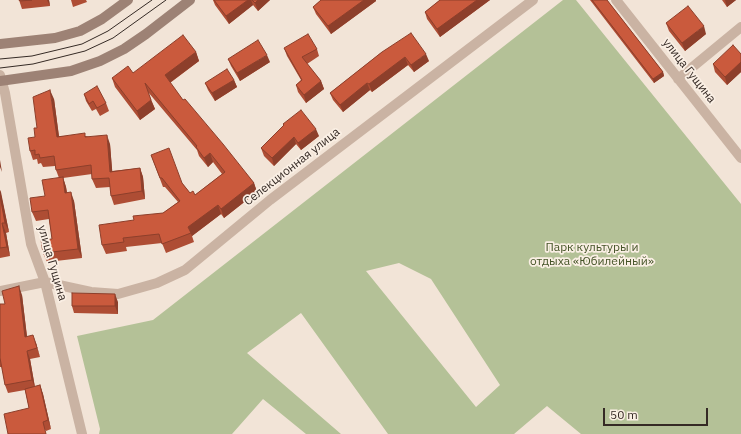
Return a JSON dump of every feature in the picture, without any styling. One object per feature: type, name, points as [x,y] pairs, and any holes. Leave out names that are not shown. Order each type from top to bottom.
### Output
[{"type":"main road","points":[[0,44],[55,38],[80,30],[102,19],[128,0]]},
{"type":"main road","points":[[1,79],[71,71],[100,61],[124,49],[190,0]]},
{"type":"street","name":"Селекционная улица","points":[[45,282],[91,292],[118,294],[157,283],[185,270],[270,200],[533,0]]},
{"type":"street","name":"улица Гущина","points":[[616,0],[741,158]]},
{"type":"street","points":[[678,79],[741,28]]},
{"type":"street","name":"улица Гущина","points":[[1,79],[31,244],[45,282],[82,434]]},
{"type":"street","points":[[0,292],[45,282]]},
{"type":"green space","name":"Парк культуры и отдыха «Юбилейный»","points":[[563,0],[576,0],[741,204],[741,434],[581,434],[547,406],[514,434],[388,434],[301,313],[247,353],[341,434],[306,434],[263,399],[232,434],[99,434],[100,429],[77,336],[153,320]],"holes":[[[399,263],[431,279],[500,385],[476,407],[366,271]]]},
{"type":"building","points":[[214,0],[248,0],[226,16]]},
{"type":"building","points":[[321,0],[364,0],[328,26],[313,7]]},
{"type":"building","points":[[440,0],[477,0],[437,29],[425,12]]},
{"type":"building","points":[[592,0],[607,0],[663,72],[653,79]]},
{"type":"building","points":[[688,6],[704,26],[682,43],[666,23]]},
{"type":"building","points":[[411,33],[426,54],[411,65],[405,57],[369,84],[367,83],[340,105],[330,93],[382,52]]},
{"type":"building","points":[[308,34],[317,49],[302,57],[321,81],[304,95],[296,85],[302,80],[284,48]]},
{"type":"building","points":[[183,35],[196,52],[165,75],[183,100],[185,99],[254,183],[221,209],[218,205],[188,227],[191,233],[162,244],[159,234],[123,238],[124,242],[102,245],[99,225],[134,220],[133,216],[163,213],[180,201],[162,178],[160,178],[151,155],[169,148],[182,183],[190,193],[193,191],[195,195],[225,172],[210,153],[204,158],[196,147],[197,146],[145,83],[151,100],[137,111],[112,78],[128,66],[133,73]]},
{"type":"building","points":[[258,40],[267,55],[237,73],[228,59]]},
{"type":"building","points":[[733,45],[741,54],[741,62],[725,77],[713,64]]},
{"type":"building","points":[[227,69],[234,80],[212,93],[205,83]]},
{"type":"building","points":[[97,86],[106,103],[97,108],[93,101],[89,104],[84,94]]},
{"type":"building","points":[[50,90],[57,137],[85,133],[85,137],[107,135],[110,172],[140,168],[142,191],[111,196],[109,178],[92,179],[91,165],[56,170],[54,156],[40,158],[39,154],[35,155],[35,150],[30,151],[28,138],[35,137],[34,128],[37,128],[33,97]]},
{"type":"building","points":[[301,110],[316,129],[298,143],[294,137],[272,158],[261,148],[284,125],[283,124]]},
{"type":"building","points":[[63,177],[65,193],[71,192],[78,249],[43,253],[41,240],[52,239],[48,210],[32,212],[30,198],[45,196],[42,180]]},
{"type":"building","points":[[0,196],[5,223],[2,223],[7,247],[0,248]]},
{"type":"building","points":[[19,286],[25,337],[33,335],[37,348],[27,351],[32,380],[5,385],[0,358],[0,304],[5,304],[2,291]]},
{"type":"building","points":[[72,293],[115,294],[115,306],[72,306]]},
{"type":"building","points":[[40,385],[48,420],[43,422],[46,434],[8,434],[4,414],[29,408],[25,389]]},
{"type":"tram line","points":[[0,59],[32,56],[82,44],[108,31],[152,0]]},
{"type":"tram line","points":[[0,68],[33,64],[85,51],[113,38],[166,0]]}]
